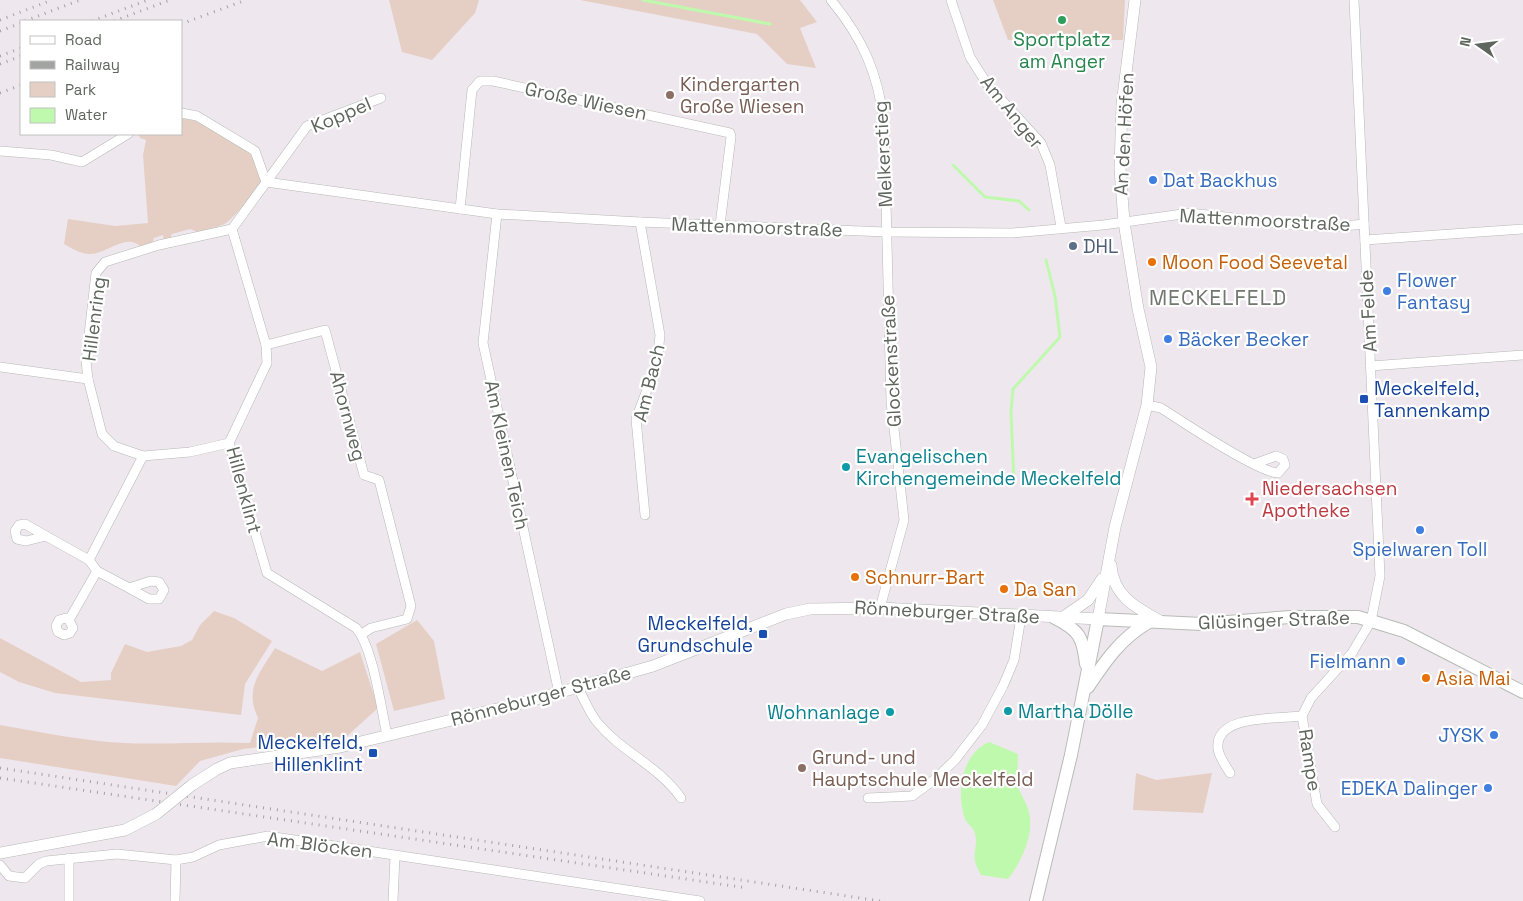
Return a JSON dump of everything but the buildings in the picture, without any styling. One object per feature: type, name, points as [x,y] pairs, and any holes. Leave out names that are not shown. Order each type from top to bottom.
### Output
[{"type":"main road","name":"Glüsinger Straße","points":[[1098,619],[1211,624],[1335,615],[1358,616],[1404,631],[1523,692]]},
{"type":"main road","points":[[1059,618],[1077,631],[1080,636],[1085,650],[1087,677]]},
{"type":"main road","points":[[1036,901],[1084,693],[1098,619]]},
{"type":"main road","points":[[1084,693],[1118,644],[1133,631],[1150,622]]},
{"type":"street","name":"Melkerstieg","points":[[831,0],[864,47],[881,96],[884,122],[886,232]]},
{"type":"street","name":"Am Anger","points":[[951,0],[970,57],[987,84],[1041,143],[1050,165],[1061,228]]},
{"type":"street","name":"An den Höfen","points":[[1098,619],[1110,551],[1147,405],[1151,367],[1138,309],[1121,203],[1120,136],[1135,0]]},
{"type":"street","name":"Am Felde","points":[[1354,0],[1380,576],[1372,621]]},
{"type":"street","name":"Große Wiesen","points":[[460,209],[472,90],[480,81],[493,82],[730,133],[720,225]]},
{"type":"street","name":"Koppel","points":[[266,182],[307,126],[381,98]]},
{"type":"street","points":[[182,113],[197,116],[254,151],[266,182],[232,230]]},
{"type":"street","points":[[0,151],[51,155],[82,162],[126,135]]},
{"type":"street","name":"Mattenmoorstraße","points":[[266,182],[497,214],[886,232],[1012,233],[1124,222],[1190,213],[1296,225],[1334,227],[1364,224]]},
{"type":"street","name":"Am Kleinen Teich","points":[[497,214],[483,343],[559,693]]},
{"type":"street","name":"Am Bach","points":[[640,222],[660,335],[657,363],[636,419],[645,515]]},
{"type":"street","points":[[1364,240],[1523,229]]},
{"type":"street","name":"Hillenklint","points":[[232,230],[266,345],[267,363],[228,443],[267,573],[356,628],[362,634]]},
{"type":"street","name":"Hillenring","points":[[228,443],[190,452],[143,456],[114,446],[102,434],[88,379],[86,361],[96,274],[104,262],[159,245],[232,230]]},
{"type":"street","name":"Glockenstraße","points":[[880,608],[896,557],[904,520],[891,401],[886,232]]},
{"type":"street","name":"Ahornweg","points":[[266,345],[325,330],[364,476],[379,480],[411,606],[407,619],[370,628],[362,634]]},
{"type":"street","points":[[1370,366],[1523,355]]},
{"type":"street","points":[[0,367],[88,379]]},
{"type":"street","points":[[1147,405],[1160,408],[1254,464]]},
{"type":"street","points":[[89,560],[143,456]]},
{"type":"street","points":[[46,536],[89,560],[97,571],[128,588]]},
{"type":"street","points":[[1110,551],[1112,576],[1118,590],[1133,606],[1163,622]]},
{"type":"street","points":[[1059,618],[1088,600],[1108,566]]},
{"type":"street","points":[[69,620],[97,571]]},
{"type":"street","name":"Rönneburger Straße","points":[[0,853],[126,830],[156,814],[192,785],[230,763],[319,752],[578,688],[683,656],[786,614],[833,607],[1098,619]]},
{"type":"street","points":[[868,798],[912,796],[934,780],[955,760],[982,725],[1003,686],[1014,660],[1021,617]]},
{"type":"street","name":"Rampe","points":[[1335,827],[1317,804],[1302,716],[1311,698],[1352,653],[1372,621]]},
{"type":"street","points":[[362,634],[371,662],[387,735]]},
{"type":"street","points":[[578,688],[597,722],[609,734],[669,781],[681,798]]},
{"type":"street","points":[[1230,773],[1218,751],[1218,738],[1224,728],[1234,722],[1302,716]]},
{"type":"street","name":"Am Blöcken","points":[[0,865],[9,876],[25,878],[39,864],[46,861],[117,854],[176,860],[193,857],[219,845],[268,836],[700,901]]},
{"type":"street","name":"Am Blöcken","points":[[393,901],[396,856]]},
{"type":"street","points":[[69,858],[69,901]]},
{"type":"street","points":[[176,860],[176,901]]},
{"type":"green space","points":[[389,0],[479,0],[475,13],[432,60],[402,52]]},
{"type":"green space","points":[[580,0],[800,0],[817,22],[800,28],[816,68],[787,64],[757,34]]},
{"type":"green space","name":"Sportplatz am Anger","points":[[993,0],[1125,0],[1123,40],[1008,40]]},
{"type":"green space","points":[[182,119],[202,124],[216,130],[242,147],[261,166],[264,175],[263,179],[235,215],[226,223],[216,227],[197,232],[190,229],[172,234],[169,240],[164,241],[163,235],[154,238],[151,246],[141,247],[129,242],[90,254],[80,252],[64,244],[68,219],[115,226],[148,223],[143,155],[146,140],[140,138],[138,135],[182,135]]},
{"type":"green space","points":[[214,611],[234,618],[272,641],[245,684],[241,715],[55,693],[19,682],[0,672],[0,638],[81,682],[111,680],[111,673],[125,644],[147,652],[181,646],[192,640],[200,625]]},
{"type":"green space","points":[[417,620],[434,641],[445,699],[394,711],[376,644]]},
{"type":"green space","points":[[275,648],[322,671],[360,652],[378,708],[345,738],[243,749],[200,761],[176,786],[0,758],[0,725],[109,742],[250,743],[258,718],[254,707],[253,689],[259,673]]},
{"type":"green space","points":[[1136,773],[1156,780],[1212,773],[1203,813],[1133,810]]},
{"type":"water","points":[[989,742],[1018,754],[1018,785],[1030,815],[1029,835],[1023,854],[1008,879],[981,875],[975,861],[975,835],[965,819],[962,809],[961,787],[967,765],[972,756]]},
{"type":"waterway","points":[[643,0],[770,24]]},
{"type":"waterway","points":[[953,165],[985,197],[1019,201],[1029,210]]},
{"type":"waterway","points":[[1014,483],[1011,412],[1013,389],[1060,337],[1055,296],[1046,260]]},
{"type":"railway","points":[[0,20],[52,0]]},
{"type":"railway","points":[[28,20],[80,0]]},
{"type":"railway","points":[[95,20],[148,0]]},
{"type":"railway","points":[[117,20],[170,0]]},
{"type":"railway","points":[[182,24],[246,0]]},
{"type":"railway","points":[[0,31],[20,23]]},
{"type":"railway","points":[[0,56],[20,48]]},
{"type":"railway","points":[[0,64],[20,56]]},
{"type":"railway","points":[[0,93],[20,85]]},
{"type":"railway","points":[[0,768],[880,901]]},
{"type":"railway","points":[[0,778],[747,888]]},
{"type":"place","name":"Sportplatz am Anger","points":[[1062,20]]},
{"type":"place","name":"Kindergarten Große Wiesen","points":[[670,95]]},
{"type":"place","name":"Dat Backhus","points":[[1153,180]]},
{"type":"place","name":"DHL","points":[[1073,246]]},
{"type":"place","name":"Moon Food Seevetal","points":[[1152,262]]},
{"type":"place","name":"Flower Fantasy","points":[[1387,291]]},
{"type":"place","name":"Bäcker Becker","points":[[1168,339]]},
{"type":"place","name":"Meckelfeld, Tannenkamp","points":[[1364,399]]},
{"type":"place","name":"Evangelischen Kirchengemeinde Meckelfeld","points":[[846,467]]},
{"type":"place","name":"Niedersachsen Apotheke","points":[[1252,499]]},
{"type":"place","name":"Spielwaren Toll","points":[[1420,530]]},
{"type":"place","name":"Schnurr-Bart","points":[[855,577]]},
{"type":"place","name":"Da San","points":[[1004,589]]},
{"type":"place","name":"Meckelfeld, Grundschule","points":[[763,634]]},
{"type":"place","name":"Fielmann","points":[[1401,661]]},
{"type":"place","name":"Asia Mai","points":[[1426,678]]},
{"type":"place","name":"Martha Dölle","points":[[1008,711]]},
{"type":"place","name":"Wohnanlage","points":[[890,712]]},
{"type":"place","name":"JYSK","points":[[1494,735]]},
{"type":"place","name":"Meckelfeld, Hillenklint","points":[[373,753]]},
{"type":"place","name":"Grund- und Hauptschule Meckelfeld","points":[[802,768]]},
{"type":"place","name":"EDEKA Dalinger","points":[[1488,788]]},
{"type":"district","name":"MECKELFELD","points":[[1218,297]]}]
